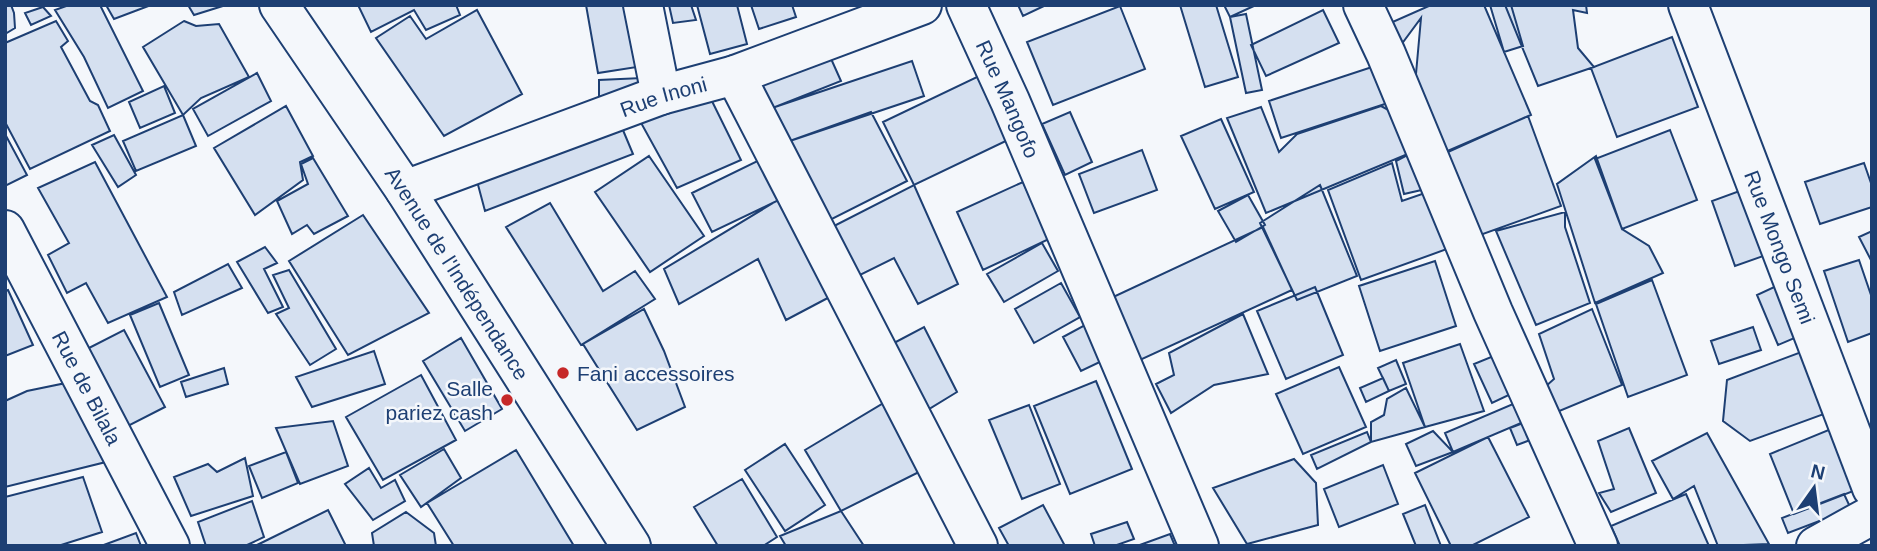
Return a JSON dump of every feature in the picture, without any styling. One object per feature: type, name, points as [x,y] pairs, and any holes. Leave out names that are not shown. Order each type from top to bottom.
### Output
[{"type":"street","name":"Avenue de l'Indépendance","points":[[279,5],[405,190],[631,546]]},
{"type":"street","points":[[643,5],[661,95]]},
{"type":"street","name":"Rue Inoni","points":[[405,190],[661,95],[735,75],[922,5]]},
{"type":"street","name":"Rue Mangofo","points":[[966,5],[1199,546]]},
{"type":"street","points":[[1363,5],[1493,312],[1598,546]]},
{"type":"street","name":"Rue Mongo Semi","points":[[1688,5],[1872,488]]},
{"type":"street","points":[[735,75],[978,546]]},
{"type":"street","name":"Rue de Bilala","points":[[5,230],[170,546]]},
{"type":"street","points":[[1816,546],[1872,515]]},
{"type":"building","points":[[5,5],[11,5],[15,28],[5,34]]},
{"type":"building","points":[[69,5],[100,5],[143,91],[108,108],[84,57],[55,10]]},
{"type":"building","points":[[106,5],[151,5],[114,19]]},
{"type":"building","points":[[188,5],[226,5],[194,15]]},
{"type":"building","points":[[358,5],[456,5],[460,15],[426,30],[414,10],[371,32]]},
{"type":"building","points":[[586,5],[628,5],[637,67],[598,73]]},
{"type":"building","points":[[669,5],[691,5],[696,20],[673,23]]},
{"type":"building","points":[[697,5],[737,5],[747,44],[710,54]]},
{"type":"building","points":[[751,5],[792,5],[796,17],[759,29]]},
{"type":"building","points":[[1018,5],[1046,5],[1023,16]]},
{"type":"building","points":[[1180,5],[1216,5],[1238,77],[1205,87]]},
{"type":"building","points":[[1224,5],[1256,5],[1230,17]]},
{"type":"building","points":[[1431,5],[1484,5],[1531,115],[1443,153],[1415,85],[1421,18],[1398,49],[1388,24]]},
{"type":"building","points":[[1490,5],[1511,5],[1523,46],[1504,52]]},
{"type":"building","points":[[1505,5],[1586,5],[1587,13],[1573,10],[1578,48],[1594,67],[1538,86]]},
{"type":"building","points":[[1120,6],[1145,69],[1053,105],[1027,42]]},
{"type":"building","points":[[43,7],[51,16],[31,25],[25,13]]},
{"type":"building","points":[[477,10],[522,94],[444,136],[376,38],[410,16],[426,39]]},
{"type":"building","points":[[1323,10],[1339,43],[1266,76],[1251,45]]},
{"type":"building","points":[[1246,14],[1262,90],[1246,93],[1230,17]]},
{"type":"building","points":[[56,21],[68,41],[61,47],[90,101],[98,105],[110,131],[30,169],[5,122],[5,43]]},
{"type":"building","points":[[184,21],[196,26],[219,24],[249,77],[201,98],[183,115],[143,47]]},
{"type":"building","points":[[1672,37],[1698,107],[1617,137],[1591,68]]},
{"type":"building","points":[[828,52],[841,81],[765,111],[753,82]]},
{"type":"building","points":[[912,61],[924,96],[781,144],[769,109]]},
{"type":"building","points":[[1375,66],[1388,103],[1281,138],[1269,101]]},
{"type":"building","points":[[257,73],[271,101],[208,136],[193,109]]},
{"type":"building","points":[[979,76],[1010,139],[914,185],[883,122]]},
{"type":"building","points":[[642,78],[643,96],[599,98],[599,80]]},
{"type":"building","points":[[164,86],[175,113],[140,128],[129,102]]},
{"type":"building","points":[[706,89],[741,160],[677,188],[640,121]]},
{"type":"building","points":[[286,106],[313,156],[300,162],[303,180],[255,215],[214,148]]},
{"type":"building","points":[[1381,106],[1396,114],[1415,151],[1266,213],[1227,118],[1261,107],[1279,152],[1297,134]]},
{"type":"building","points":[[871,112],[907,181],[822,224],[781,144]]},
{"type":"building","points":[[1070,112],[1092,162],[1065,175],[1042,124]]},
{"type":"building","points":[[183,115],[196,146],[136,171],[123,141]]},
{"type":"building","points":[[1528,116],[1561,206],[1469,239],[1439,156]]},
{"type":"building","points":[[1221,119],[1254,192],[1215,209],[1181,136]]},
{"type":"building","points":[[620,123],[633,154],[485,211],[473,166]]},
{"type":"building","points":[[1670,130],[1697,200],[1622,229],[1595,159]]},
{"type":"building","points":[[5,134],[27,175],[5,186]]},
{"type":"building","points":[[114,135],[136,175],[118,187],[92,145]]},
{"type":"building","points":[[1142,150],[1157,190],[1094,213],[1079,174]]},
{"type":"building","points":[[1415,151],[1426,189],[1404,194],[1396,161]]},
{"type":"building","points":[[649,156],[704,236],[650,272],[595,192]]},
{"type":"building","points":[[1596,156],[1622,229],[1649,246],[1663,273],[1595,303],[1557,184]]},
{"type":"building","points":[[766,157],[785,197],[712,232],[692,193]]},
{"type":"building","points":[[313,158],[348,216],[314,234],[307,225],[292,234],[277,201],[308,184],[301,164]]},
{"type":"building","points":[[95,162],[167,297],[108,323],[86,283],[67,293],[48,255],[69,243],[38,188]]},
{"type":"building","points":[[1392,163],[1402,201],[1425,193],[1447,249],[1361,280],[1328,190]]},
{"type":"building","points":[[1864,163],[1872,186],[1872,207],[1820,224],[1805,182]]},
{"type":"building","points":[[1023,182],[1049,239],[983,270],[957,212]]},
{"type":"building","points":[[914,185],[958,284],[918,304],[894,258],[854,278],[832,227]]},
{"type":"building","points":[[1320,185],[1357,276],[1297,300],[1260,223]]},
{"type":"building","points":[[1745,189],[1769,254],[1735,266],[1712,201]]},
{"type":"building","points":[[1248,195],[1265,225],[1236,242],[1218,211]]},
{"type":"building","points":[[783,197],[841,291],[786,320],[758,259],[679,304],[664,269]]},
{"type":"building","points":[[550,203],[603,291],[635,271],[655,299],[581,345],[506,227]]},
{"type":"building","points":[[1565,212],[1565,227],[1590,303],[1536,325],[1496,231]]},
{"type":"building","points":[[363,215],[429,313],[348,355],[289,261]]},
{"type":"building","points":[[1263,227],[1292,290],[1140,360],[1111,298]]},
{"type":"building","points":[[1872,231],[1872,262],[1859,237]]},
{"type":"building","points":[[1042,243],[1058,271],[1004,302],[987,274]]},
{"type":"building","points":[[265,247],[277,263],[264,269],[283,307],[268,313],[237,262]]},
{"type":"building","points":[[1859,260],[1872,298],[1872,333],[1848,342],[1824,271]]},
{"type":"building","points":[[1435,261],[1456,326],[1380,351],[1359,286]]},
{"type":"building","points":[[228,264],[242,288],[182,315],[174,292]]},
{"type":"building","points":[[289,270],[336,349],[310,365],[276,314],[289,308],[273,275]]},
{"type":"building","points":[[1652,280],[1687,375],[1628,397],[1596,304]]},
{"type":"building","points":[[1061,283],[1080,317],[1034,343],[1015,309]]},
{"type":"building","points":[[1783,283],[1804,334],[1778,345],[1757,295]]},
{"type":"building","points":[[1315,287],[1343,355],[1286,379],[1257,311]]},
{"type":"building","points":[[8,290],[33,345],[5,356],[5,291]]},
{"type":"building","points":[[159,303],[189,375],[160,387],[130,315]]},
{"type":"building","points":[[644,309],[664,351],[685,407],[637,430],[583,344]]},
{"type":"building","points":[[1592,309],[1622,385],[1557,412],[1545,387],[1554,379],[1539,334]]},
{"type":"building","points":[[1243,314],[1268,374],[1214,385],[1171,413],[1156,384],[1174,375],[1169,353]]},
{"type":"building","points":[[1085,325],[1104,360],[1081,371],[1063,337]]},
{"type":"building","points":[[924,327],[957,392],[929,409],[892,344]]},
{"type":"building","points":[[1753,327],[1761,350],[1719,364],[1711,341]]},
{"type":"building","points":[[124,330],[165,407],[126,427],[85,350]]},
{"type":"building","points":[[461,338],[502,409],[465,431],[423,361]]},
{"type":"building","points":[[1460,344],[1484,411],[1425,427],[1403,363]]},
{"type":"building","points":[[1812,348],[1835,410],[1750,441],[1723,421],[1727,380]]},
{"type":"building","points":[[374,351],[385,384],[312,407],[296,377]]},
{"type":"building","points":[[1496,355],[1513,393],[1492,403],[1474,364]]},
{"type":"building","points":[[1396,360],[1406,384],[1389,391],[1378,368]]},
{"type":"building","points":[[1339,367],[1366,427],[1303,454],[1276,394]]},
{"type":"building","points":[[224,368],[228,384],[186,397],[181,382]]},
{"type":"building","points":[[421,375],[456,440],[383,480],[346,417]]},
{"type":"building","points":[[1383,378],[1389,391],[1366,402],[1360,388]]},
{"type":"building","points":[[1096,381],[1132,469],[1070,494],[1034,406]]},
{"type":"building","points":[[71,382],[114,460],[5,487],[5,401],[27,391]]},
{"type":"building","points":[[1406,388],[1425,427],[1371,442],[1371,422],[1384,415],[1387,399]]},
{"type":"building","points":[[887,401],[921,471],[841,511],[805,450]]},
{"type":"building","points":[[1520,401],[1528,420],[1453,452],[1445,433]]},
{"type":"building","points":[[1029,405],[1060,484],[1022,499],[989,420]]},
{"type":"building","points":[[1531,420],[1538,437],[1517,445],[1510,428]]},
{"type":"building","points":[[333,421],[348,466],[300,484],[276,428]]},
{"type":"building","points":[[1629,428],[1656,493],[1611,512],[1599,493],[1614,489],[1598,441]]},
{"type":"building","points":[[1831,429],[1856,490],[1794,514],[1770,454]]},
{"type":"building","points":[[1433,431],[1453,452],[1416,466],[1406,444]]},
{"type":"building","points":[[1367,432],[1371,442],[1317,469],[1311,455]]},
{"type":"building","points":[[1707,433],[1769,544],[1718,546],[1694,486],[1673,499],[1652,461]]},
{"type":"building","points":[[1488,437],[1529,517],[1471,546],[1451,546],[1415,473]]},
{"type":"building","points":[[785,444],[825,505],[785,531],[745,470]]},
{"type":"building","points":[[444,449],[461,478],[421,507],[400,475]]},
{"type":"building","points":[[516,450],[574,546],[454,546],[427,503]]},
{"type":"building","points":[[286,452],[298,483],[262,498],[249,466]]},
{"type":"building","points":[[245,458],[253,496],[191,516],[174,477],[208,464],[217,472]]},
{"type":"building","points":[[1294,459],[1316,483],[1318,525],[1247,544],[1213,488]]},
{"type":"building","points":[[1383,465],[1398,504],[1339,527],[1324,489]]},
{"type":"building","points":[[369,468],[381,488],[395,480],[405,501],[373,520],[345,484]]},
{"type":"building","points":[[83,477],[102,532],[58,546],[5,546],[5,497]]},
{"type":"building","points":[[742,479],[777,537],[763,546],[718,546],[694,507]]},
{"type":"building","points":[[1686,494],[1709,546],[1620,546],[1611,526]]},
{"type":"building","points":[[1844,494],[1851,509],[1788,533],[1782,518]]},
{"type":"building","points":[[252,501],[264,537],[245,546],[206,546],[198,522]]},
{"type":"building","points":[[1043,505],[1065,546],[1009,546],[999,528]]},
{"type":"building","points":[[1425,505],[1441,546],[1416,546],[1403,514]]},
{"type":"building","points":[[328,510],[346,546],[255,546]]},
{"type":"building","points":[[841,511],[864,546],[786,546],[780,536]]},
{"type":"building","points":[[406,512],[434,533],[436,546],[374,546],[372,533]]},
{"type":"building","points":[[1127,522],[1134,539],[1114,546],[1095,546],[1091,534]]},
{"type":"building","points":[[136,533],[141,546],[101,546]]},
{"type":"building","points":[[1170,534],[1175,546],[1137,546]]},
{"type":"place","name":"Fani accessoires","points":[[563,373]]},
{"type":"place","name":"Salle pariez cash","points":[[507,400]]}]
